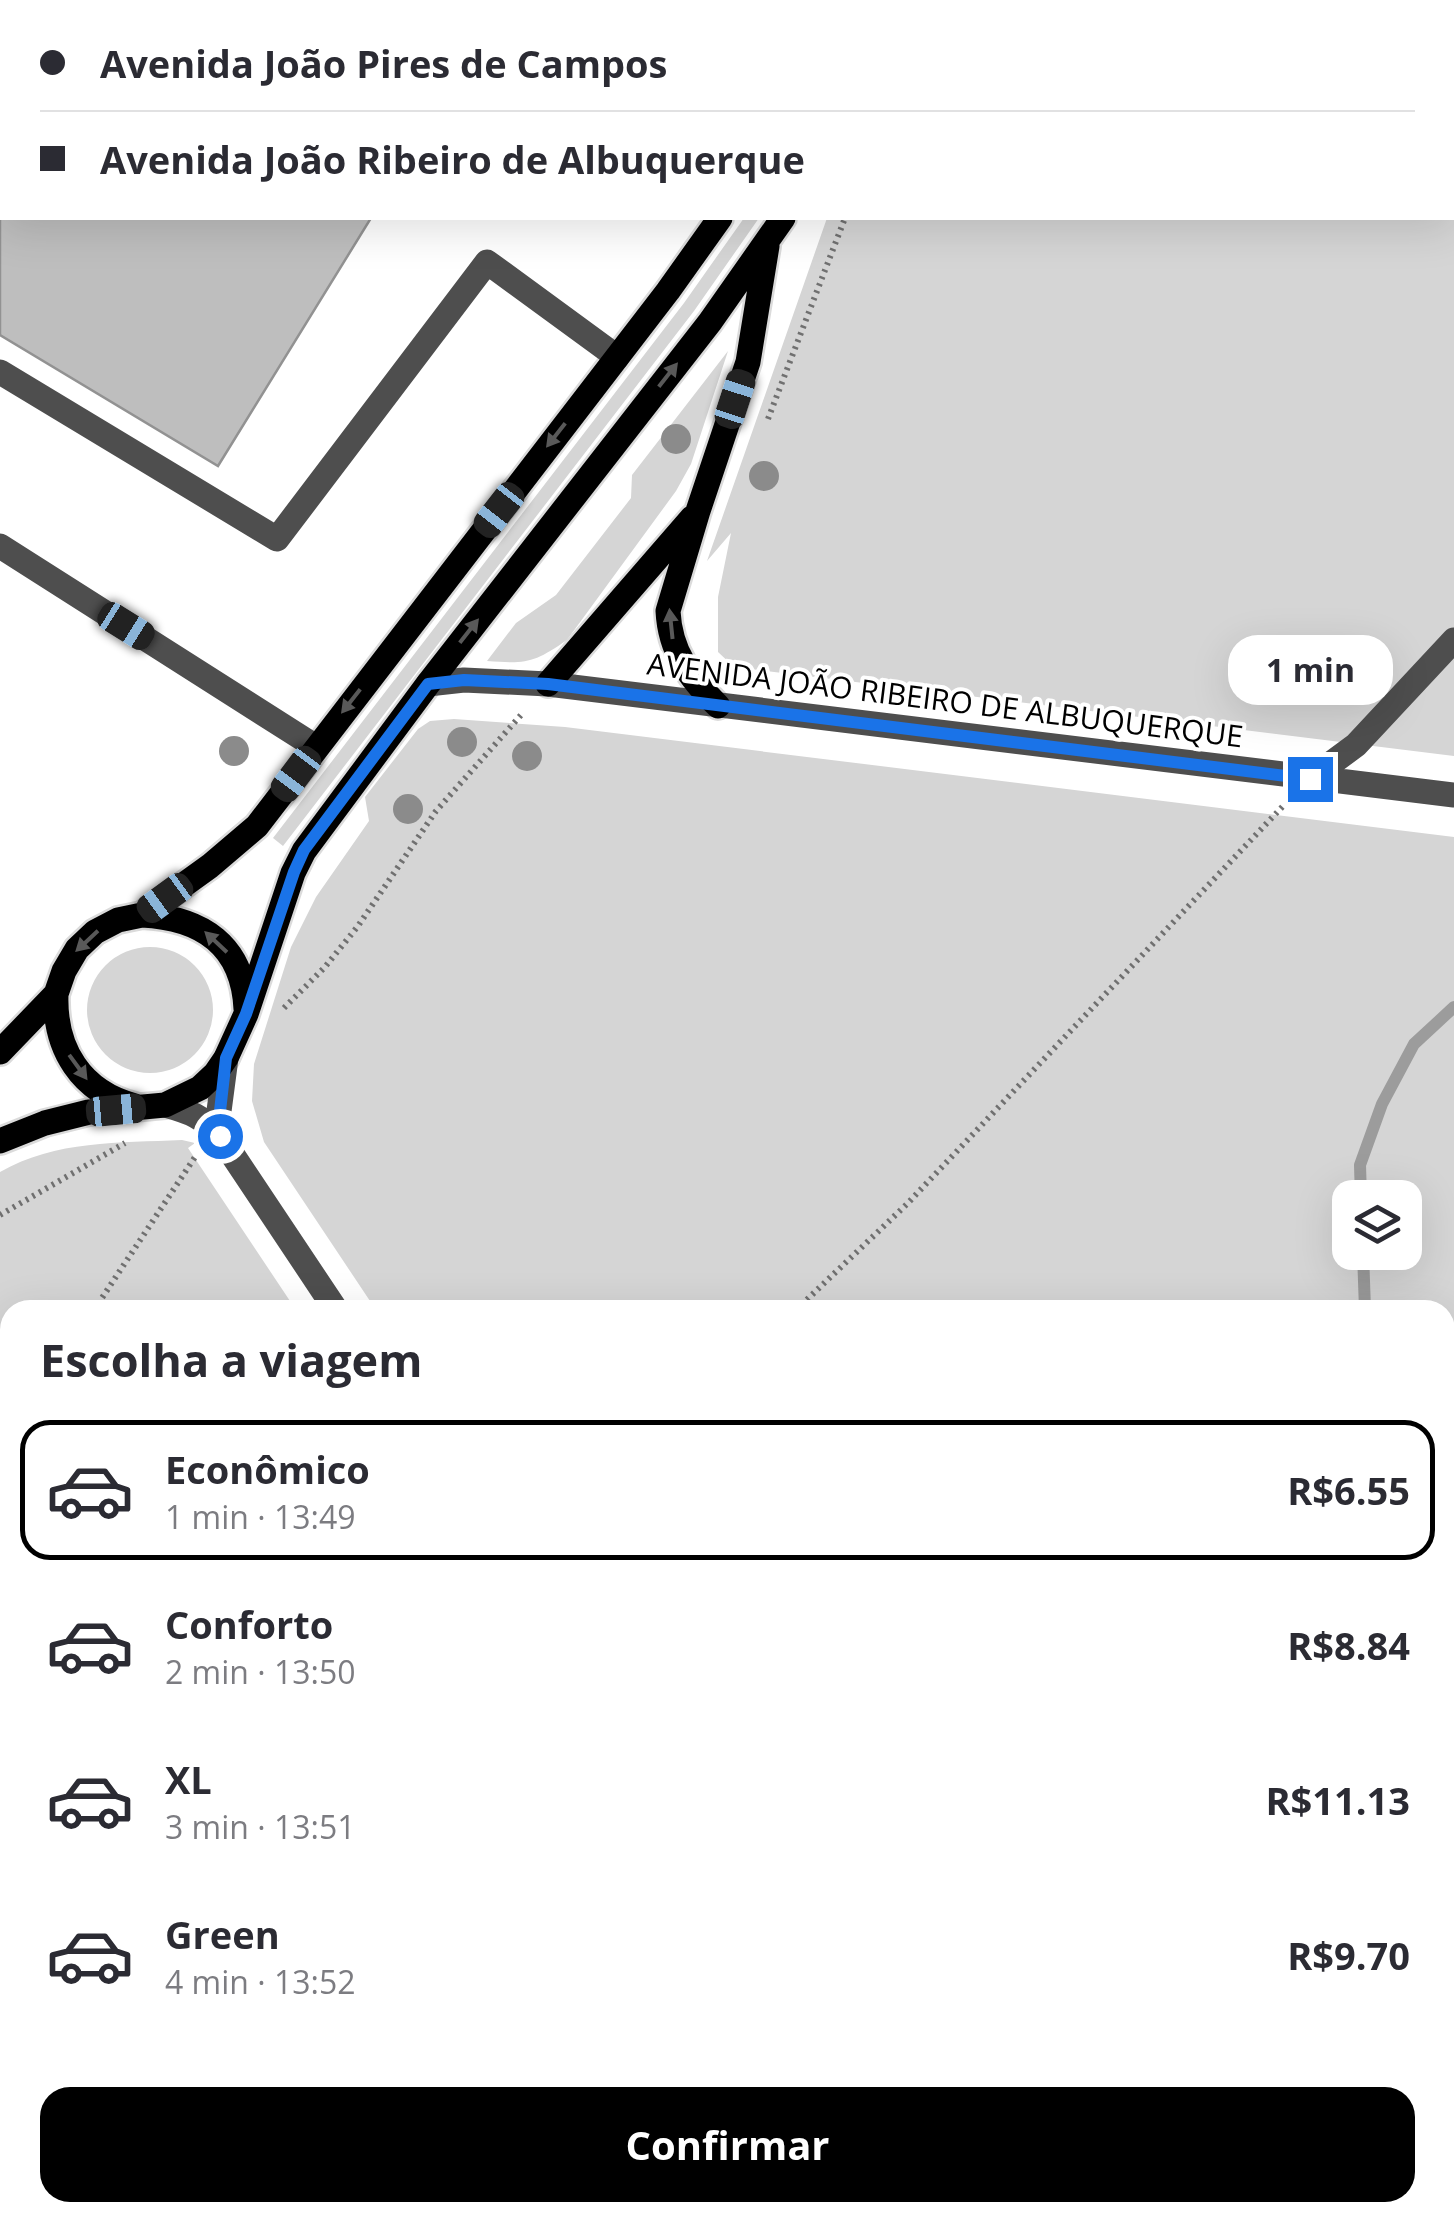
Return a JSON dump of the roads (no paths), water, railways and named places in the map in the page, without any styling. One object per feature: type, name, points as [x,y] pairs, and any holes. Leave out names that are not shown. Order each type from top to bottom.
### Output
[{"type":"main road","points":[[153,1106],[122,1103],[100,1092],[76,1068],[59,1033],[56,994],[77,949],[118,920],[142,914],[210,866],[257,826],[719,220]]},
{"type":"main road","points":[[0,1141],[89,1112],[153,1106],[183,1098],[215,1074],[246,1014],[304,850],[710,322],[782,220]]},
{"type":"main road","points":[[718,706],[684,667],[669,626],[668,611],[748,362],[768,240]]},
{"type":"main road","points":[[548,684],[698,511]]},
{"type":"main road","points":[[142,914],[182,920],[225,948],[242,979],[246,1014]]},
{"type":"main road","points":[[0,1052],[56,994]]},
{"type":"street","points":[[0,372],[277,539],[487,262],[617,357]]},
{"type":"street","points":[[0,546],[316,747]]},
{"type":"street","points":[[1310,779],[1356,744],[1454,640]]},
{"type":"street","name":"AVENIDA JOÃO RIBEIRO DE ALBUQUERQUE","points":[[428,684],[464,680],[548,684],[1454,795]]},
{"type":"street","points":[[220,1136],[226,1058]]},
{"type":"street","points":[[153,1106],[189,1112],[206,1120],[329,1300]]},
{"type":"waterway","points":[[1360,1180],[1360,1165],[1382,1104],[1414,1044],[1454,1007]]},
{"type":"waterway","points":[[1364,1270],[1365,1300]]}]
